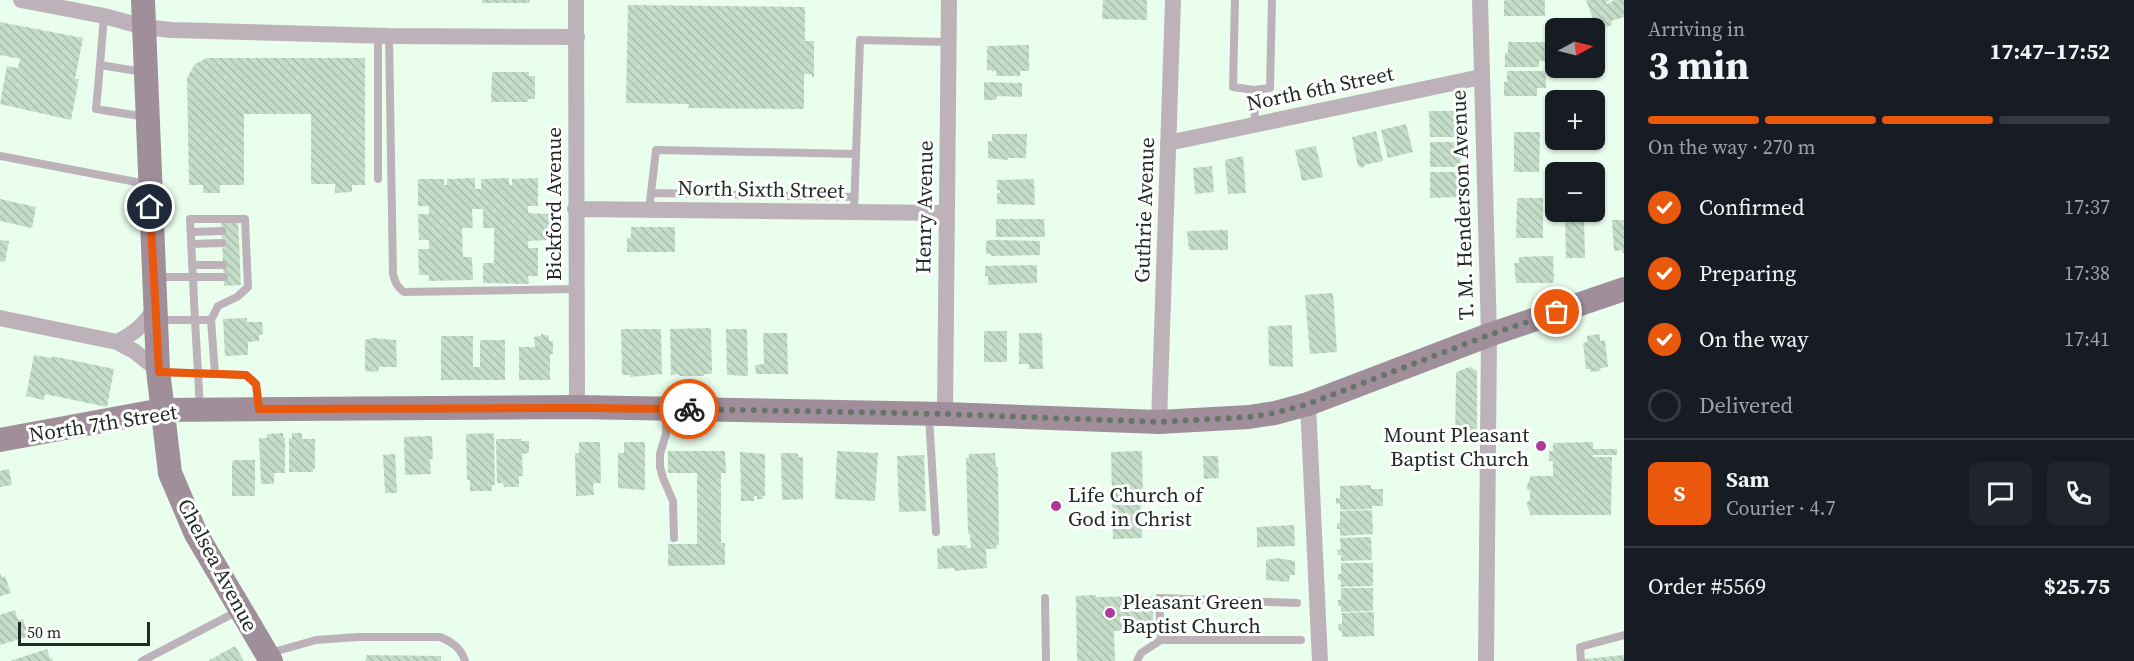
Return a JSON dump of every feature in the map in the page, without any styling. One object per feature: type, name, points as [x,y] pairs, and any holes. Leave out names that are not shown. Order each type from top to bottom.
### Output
[{"type":"street","points":[[21,0],[104,16],[144,27],[171,30],[383,36],[577,38]]},
{"type":"street","name":"Chelsea Avenue","points":[[143,0],[155,314],[162,410],[170,473],[196,534],[269,658]]},
{"type":"street","name":"Bickford Avenue","points":[[576,0],[577,408]]},
{"type":"street","name":"Henry Avenue","points":[[937,413],[946,213],[949,0]]},
{"type":"street","name":"Guthrie Avenue","points":[[1159,422],[1173,0]]},
{"type":"street","name":"T. M. Henderson Avenue","points":[[1480,0],[1480,77],[1489,335],[1486,661]]},
{"type":"street","name":"North 6th Street","points":[[1168,143],[1480,77]]},
{"type":"street","name":"North Sixth Street","points":[[576,209],[650,201],[854,205],[946,213]]},
{"type":"street","name":"North 7th Street","points":[[0,440],[162,410],[667,409],[937,413],[1159,422],[1249,417],[1308,404],[1489,335],[1624,289]]},
{"type":"street","points":[[117,342],[134,334],[155,314]]},
{"type":"street","points":[[0,318],[117,342],[134,351],[159,371]]},
{"type":"street","points":[[1308,404],[1320,661]]},
{"type":"lane","points":[[1235,0],[1233,87],[1254,90],[1270,88],[1272,0]]},
{"type":"lane","points":[[104,16],[96,109],[147,117]]},
{"type":"lane","points":[[378,179],[383,36]]},
{"type":"lane","points":[[383,36],[393,274],[399,289],[404,292],[575,290]]},
{"type":"lane","points":[[854,205],[860,40],[948,42]]},
{"type":"lane","points":[[100,65],[146,73]]},
{"type":"lane","points":[[1254,90],[1255,125]]},
{"type":"lane","points":[[650,201],[656,150],[856,154]]},
{"type":"lane","points":[[0,156],[149,184]]},
{"type":"lane","points":[[200,410],[190,219],[245,219],[242,230],[244,277],[248,287],[237,297],[219,306],[211,320],[215,374]]},
{"type":"lane","points":[[191,232],[222,231]]},
{"type":"lane","points":[[191,244],[222,243]]},
{"type":"lane","points":[[192,265],[223,265]]},
{"type":"lane","points":[[154,277],[224,277]]},
{"type":"lane","points":[[155,314],[211,320]]},
{"type":"lane","points":[[159,371],[246,375],[256,384],[259,409]]},
{"type":"lane","points":[[667,409],[666,434],[660,454],[660,467],[673,501],[674,538]]},
{"type":"lane","points":[[936,532],[937,413]]},
{"type":"lane","points":[[1045,598],[1046,661]]},
{"type":"lane","points":[[1161,640],[1159,598],[1297,603]]},
{"type":"lane","points":[[142,661],[241,609]]},
{"type":"lane","points":[[1581,661],[1580,647],[1624,635]]},
{"type":"lane","points":[[269,658],[316,640],[357,637],[440,637],[451,641],[465,661]]},
{"type":"lane","points":[[1137,661],[1141,653],[1161,640],[1301,640]]},
{"type":"building","points":[[482,0],[530,0],[530,3],[482,3]]},
{"type":"building","points":[[1103,0],[1147,0],[1147,20],[1102,19]]},
{"type":"building","points":[[1545,0],[1545,16],[1504,16],[1504,1]]},
{"type":"building","points":[[1586,0],[1611,0],[1606,4],[1615,0],[1624,0],[1624,17],[1611,21],[1612,25],[1605,27],[1605,18],[1593,18]]},
{"type":"building","points":[[628,5],[805,7],[805,41],[814,41],[814,77],[812,74],[804,74],[804,109],[688,108],[689,104],[626,103]]},
{"type":"building","points":[[0,22],[83,38],[75,79],[79,79],[71,120],[0,104],[7,66],[18,68],[20,59],[0,55]]},
{"type":"building","points":[[1508,42],[1545,42],[1545,61],[1539,61],[1539,67],[1505,67],[1505,53],[1508,53]]},
{"type":"building","points":[[1029,45],[1029,71],[1020,71],[1020,76],[996,76],[996,70],[992,72],[992,70],[987,70],[987,46]]},
{"type":"building","points":[[207,58],[365,58],[365,185],[352,185],[352,192],[335,193],[335,184],[311,184],[311,114],[244,114],[244,185],[220,185],[220,193],[203,193],[203,185],[189,185],[187,78],[195,64]]},
{"type":"building","points":[[1507,71],[1545,71],[1546,88],[1537,88],[1537,96],[1504,96],[1504,82],[1507,82]]},
{"type":"building","points":[[492,72],[529,72],[529,76],[535,76],[535,99],[528,99],[528,102],[491,102]]},
{"type":"building","points":[[984,82],[1022,83],[1022,97],[997,96],[996,100],[984,100]]},
{"type":"building","points":[[1429,111],[1460,111],[1460,137],[1430,137]]},
{"type":"building","points":[[1406,124],[1413,152],[1388,158],[1381,130]]},
{"type":"building","points":[[1376,131],[1383,161],[1358,167],[1352,137]]},
{"type":"building","points":[[1514,132],[1540,132],[1539,172],[1514,172]]},
{"type":"building","points":[[992,134],[1027,134],[1026,158],[1008,158],[1008,160],[988,158],[988,141],[992,141]]},
{"type":"building","points":[[1430,142],[1461,142],[1461,167],[1430,167]]},
{"type":"building","points":[[1316,146],[1323,177],[1302,181],[1295,150]]},
{"type":"building","points":[[1243,156],[1246,193],[1228,194],[1225,160]]},
{"type":"building","points":[[1212,166],[1214,192],[1195,194],[1193,168]]},
{"type":"building","points":[[1430,172],[1460,172],[1460,197],[1430,198]]},
{"type":"building","points":[[475,178],[475,189],[481,189],[481,179],[509,178],[509,185],[512,185],[512,179],[538,178],[538,206],[528,206],[528,213],[550,214],[551,240],[528,241],[528,248],[538,248],[538,276],[528,276],[529,284],[483,283],[483,263],[494,263],[494,228],[483,228],[483,209],[472,209],[473,228],[462,228],[463,257],[472,257],[473,280],[429,281],[429,275],[419,275],[418,249],[429,249],[429,240],[419,240],[418,214],[429,214],[429,206],[418,206],[418,179],[444,179],[444,185],[447,185],[447,179]]},
{"type":"building","points":[[1034,179],[1035,205],[997,204],[997,193],[1000,193],[1000,190],[997,190],[997,180]]},
{"type":"building","points":[[1517,198],[1543,198],[1543,238],[1516,238]]},
{"type":"building","points":[[0,199],[36,207],[32,228],[0,221]]},
{"type":"building","points":[[996,219],[1044,219],[1045,237],[996,237]]},
{"type":"building","points":[[238,220],[241,285],[224,286],[221,221]]},
{"type":"building","points":[[1612,220],[1624,220],[1624,253],[1622,250],[1614,251]]},
{"type":"building","points":[[1565,222],[1584,222],[1585,258],[1566,258]]},
{"type":"building","points":[[631,227],[675,227],[675,252],[627,252],[627,238],[631,238]]},
{"type":"building","points":[[1228,230],[1228,250],[1189,250],[1187,231]]},
{"type":"building","points":[[0,240],[9,241],[5,262],[0,261]]},
{"type":"building","points":[[986,241],[1040,241],[1040,255],[991,256],[991,254],[986,254]]},
{"type":"building","points":[[1553,256],[1554,283],[1516,283],[1514,263],[1519,263],[1519,257]]},
{"type":"building","points":[[1037,265],[1037,283],[988,285],[988,276],[985,276],[985,266]]},
{"type":"building","points":[[1333,293],[1337,352],[1310,354],[1305,295]]},
{"type":"building","points":[[247,318],[247,322],[262,322],[263,334],[259,335],[259,341],[248,342],[248,355],[225,356],[223,319]]},
{"type":"building","points":[[1292,325],[1293,367],[1269,366],[1268,326]]},
{"type":"building","points":[[711,328],[712,374],[704,374],[704,376],[671,375],[670,329]]},
{"type":"building","points":[[621,329],[661,329],[662,374],[630,377],[630,375],[622,375]]},
{"type":"building","points":[[726,329],[747,329],[748,376],[727,375]]},
{"type":"building","points":[[984,331],[1007,331],[1007,362],[984,362]]},
{"type":"building","points":[[763,333],[787,333],[788,374],[756,374],[755,365],[764,364]]},
{"type":"building","points":[[1019,333],[1042,333],[1043,369],[1029,369],[1029,364],[1019,364]]},
{"type":"building","points":[[541,334],[549,336],[549,341],[553,341],[553,354],[550,354],[550,380],[519,380],[519,347],[535,347],[534,337],[541,336]]},
{"type":"building","points":[[1600,334],[1600,341],[1605,340],[1608,367],[1600,368],[1601,371],[1590,372],[1590,369],[1586,369],[1583,343],[1587,342],[1587,336]]},
{"type":"building","points":[[441,336],[473,336],[473,367],[480,367],[480,340],[505,340],[505,380],[441,380]]},
{"type":"building","points":[[372,338],[396,340],[397,367],[379,367],[378,372],[365,371],[365,340]]},
{"type":"building","points":[[34,355],[52,358],[52,356],[114,369],[107,407],[45,394],[44,400],[26,396]]},
{"type":"building","points":[[1470,367],[1477,371],[1477,441],[1455,441],[1456,372]]},
{"type":"building","points":[[283,433],[285,473],[274,473],[274,484],[261,484],[259,438],[267,438],[267,434]]},
{"type":"building","points":[[292,433],[302,433],[302,439],[315,439],[315,469],[313,472],[289,472],[289,438],[292,439]]},
{"type":"building","points":[[494,433],[495,485],[492,485],[492,491],[470,491],[470,480],[467,480],[466,434]]},
{"type":"building","points":[[432,436],[431,474],[405,475],[404,437]]},
{"type":"building","points":[[496,439],[529,441],[529,453],[522,454],[523,476],[519,476],[519,487],[504,487],[503,483],[497,483]]},
{"type":"building","points":[[579,442],[600,442],[601,483],[593,483],[594,495],[576,496],[575,453],[579,453]]},
{"type":"building","points":[[624,442],[645,442],[645,490],[618,488],[618,453],[624,453]]},
{"type":"building","points":[[1593,442],[1593,449],[1617,449],[1617,455],[1593,455],[1593,457],[1612,457],[1611,515],[1531,515],[1526,503],[1530,500],[1530,491],[1526,488],[1531,476],[1553,476],[1553,461],[1549,461],[1549,451],[1553,451],[1553,443]]},
{"type":"building","points":[[668,451],[725,451],[726,473],[721,473],[721,543],[725,543],[725,565],[668,566],[668,544],[697,544],[697,473],[668,473]]},
{"type":"building","points":[[837,451],[878,453],[875,501],[835,499]]},
{"type":"building","points":[[1142,451],[1142,538],[1113,539],[1112,499],[1109,499],[1109,494],[1112,494],[1111,452]]},
{"type":"building","points":[[740,452],[765,454],[765,496],[763,499],[757,499],[757,496],[754,496],[754,501],[741,501]]},
{"type":"building","points":[[781,453],[794,453],[798,454],[798,457],[803,457],[803,499],[782,500]]},
{"type":"building","points":[[995,453],[996,467],[998,467],[999,545],[996,545],[997,549],[986,549],[987,568],[955,571],[954,568],[938,569],[937,548],[967,545],[967,548],[971,548],[970,534],[968,534],[966,458],[969,458],[969,454]]},
{"type":"building","points":[[395,454],[397,493],[385,493],[383,455]]},
{"type":"building","points":[[924,455],[926,511],[899,512],[897,456]]},
{"type":"building","points":[[1203,456],[1218,456],[1219,478],[1204,479]]},
{"type":"building","points":[[255,460],[255,496],[232,496],[232,462]]},
{"type":"building","points":[[9,469],[12,485],[0,487],[0,471]]},
{"type":"building","points":[[1371,485],[1371,489],[1383,489],[1383,506],[1372,506],[1372,509],[1340,510],[1340,503],[1336,504],[1336,498],[1340,498],[1340,486]]},
{"type":"building","points":[[1372,510],[1373,534],[1340,536],[1337,523],[1340,523],[1340,511]]},
{"type":"building","points":[[1294,525],[1295,546],[1257,547],[1257,527]]},
{"type":"building","points":[[1371,537],[1372,560],[1341,561],[1341,555],[1338,555],[1337,550],[1341,549],[1340,538]]},
{"type":"building","points":[[1277,558],[1295,561],[1295,575],[1290,575],[1289,582],[1266,580],[1266,560]]},
{"type":"building","points":[[1341,563],[1373,563],[1373,586],[1341,587],[1338,574],[1341,574]]},
{"type":"building","points":[[0,573],[2,578],[5,576],[11,593],[0,596]]},
{"type":"building","points":[[1341,588],[1373,588],[1373,611],[1341,612],[1338,600],[1341,600]]},
{"type":"building","points":[[1096,595],[1096,597],[1153,596],[1153,630],[1114,631],[1115,661],[1077,661],[1076,596]]},
{"type":"building","points":[[15,610],[18,620],[23,619],[29,636],[0,645],[0,615]]},
{"type":"building","points":[[1374,612],[1374,636],[1342,637],[1338,624],[1342,624],[1342,613]]},
{"type":"building","points":[[235,646],[244,661],[208,661]]},
{"type":"building","points":[[47,649],[53,661],[10,661]]},
{"type":"building","points":[[367,655],[441,656],[441,661],[365,661]]},
{"type":"building","points":[[1624,655],[1624,661],[1585,661],[1585,659]]},
{"type":"way so far","points":[[689,409],[945,414],[1159,422],[1249,417],[1308,404],[1489,335],[1557,312]]},
{"type":"place","name":"Mount Pleasant Baptist Church","points":[[1541,446]]},
{"type":"place","name":"Life Church of God in Christ","points":[[1056,506]]},
{"type":"place","name":"Pleasant Green Baptist Church","points":[[1110,613]]},
{"type":"route","points":[[150,207],[159,372],[246,375],[256,384],[259,409],[689,409]]}]
